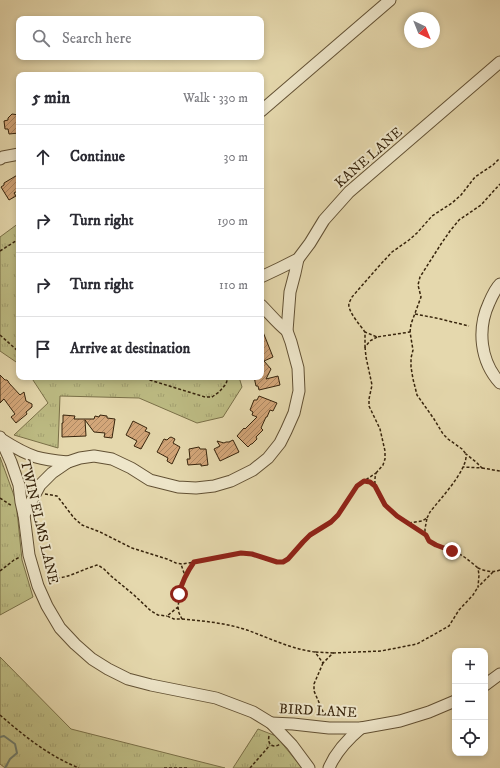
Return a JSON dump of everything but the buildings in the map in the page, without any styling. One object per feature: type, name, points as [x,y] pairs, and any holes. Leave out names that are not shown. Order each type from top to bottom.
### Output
[{"type":"street","points":[[264,108],[390,0]]},
{"type":"street","name":"KANE LANE","points":[[264,275],[298,259],[324,220],[349,192],[500,62]]},
{"type":"street","points":[[0,159],[16,155]]},
{"type":"street","points":[[24,515],[40,485],[52,473],[68,462],[80,458],[94,456],[112,459],[131,468],[150,480],[178,487],[196,488],[214,486],[231,481],[253,470],[268,458],[280,444],[294,413],[299,392],[298,368],[287,331],[290,292],[298,259]]},
{"type":"street","points":[[500,284],[487,308],[481,332],[482,347],[490,370],[500,383]]},
{"type":"street","points":[[264,308],[287,331]]},
{"type":"street","points":[[1,438],[15,448],[37,457],[48,460],[68,462]]},
{"type":"street","name":"TWIN ELMS LANE","points":[[1,438],[19,485],[30,555],[38,586],[47,606],[60,628],[92,659],[128,679],[216,698],[253,712],[271,723],[292,745],[309,768]]},
{"type":"street","points":[[486,684],[500,674]]},
{"type":"street","name":"BIRD LANE","points":[[271,723],[329,728],[361,728],[400,721],[429,712],[452,702]]},
{"type":"street","points":[[329,768],[332,760],[339,750],[348,739],[361,728]]},
{"type":"path","points":[[377,337],[365,332],[349,308],[349,303],[352,297],[392,252],[417,233],[432,216],[452,203],[461,195],[475,177],[493,165],[500,158]]},
{"type":"path","points":[[482,468],[443,434],[417,395],[411,367],[413,350],[410,332],[411,324],[421,297],[418,285],[420,277],[440,244],[459,220],[481,205],[500,184]]},
{"type":"path","points":[[0,251],[16,241]]},
{"type":"path","points":[[415,314],[469,326]]},
{"type":"path","points":[[45,494],[57,496],[62,500],[74,518],[82,525],[132,548],[176,563],[181,564],[194,562],[241,553],[252,554],[277,562],[283,562],[288,559],[310,535],[331,522],[338,515],[357,486],[376,473],[383,465],[385,451],[380,430],[369,406],[372,385],[366,357],[365,332]]},
{"type":"path","points":[[365,347],[370,341],[377,337],[410,332]]},
{"type":"path","points":[[0,336],[16,349]]},
{"type":"path","points":[[150,380],[205,397],[212,397],[219,392],[226,384],[227,380]]},
{"type":"path","points":[[466,454],[463,468],[427,518],[425,529],[426,535],[429,541],[452,551],[478,568],[494,572]]},
{"type":"path","points":[[463,468],[482,468],[500,471]]},
{"type":"path","points":[[376,473],[374,478],[375,486],[385,505],[397,516],[426,535]]},
{"type":"path","points":[[364,481],[370,482],[375,486]]},
{"type":"path","points":[[0,498],[12,506]]},
{"type":"path","points":[[408,523],[422,521],[427,518]]},
{"type":"path","points":[[0,571],[14,560],[21,557]]},
{"type":"path","points":[[182,619],[178,606],[181,585],[194,562]]},
{"type":"path","points":[[181,564],[185,576]]},
{"type":"path","points":[[45,568],[59,578],[67,577],[92,566],[98,565],[151,611],[158,615],[230,625],[294,647],[315,652],[333,653],[381,651],[417,644],[448,626],[478,587],[494,572],[500,570]]},
{"type":"path","points":[[478,568],[478,587]]},
{"type":"path","points":[[167,616],[178,606]]},
{"type":"path","points":[[315,652],[323,663]]},
{"type":"path","points":[[324,714],[314,691],[314,684],[323,663],[333,653]]},
{"type":"path","points":[[0,715],[38,746],[65,762],[79,768]]},
{"type":"path","points":[[269,736],[268,742],[270,745]]},
{"type":"path","points":[[270,745],[274,747],[280,744]]},
{"type":"path","points":[[250,768],[270,745]]},
{"type":"path","points":[[164,768],[188,768]]},
{"type":"green space","points":[[16,225],[16,362],[0,351],[0,237]]},
{"type":"green space","points":[[33,380],[240,380],[242,387],[223,417],[197,423],[139,398],[60,396],[58,448],[14,435],[48,403]]},
{"type":"green space","points":[[0,457],[16,501],[22,560],[33,597],[0,615]]},
{"type":"green space","points":[[0,657],[71,729],[225,768],[5,768],[0,764]]},
{"type":"green space","points":[[258,729],[276,736],[302,768],[233,768]]},
{"type":"waterway","points":[[0,737],[4,736],[15,744],[17,753],[10,759],[5,768]]},
{"type":"route","points":[[179,594],[185,576],[194,562],[241,553],[252,554],[277,562],[283,562],[288,559],[310,535],[331,522],[338,515],[357,486],[364,481],[370,482],[375,486],[385,505],[397,516],[426,535],[429,541],[452,551]]}]
